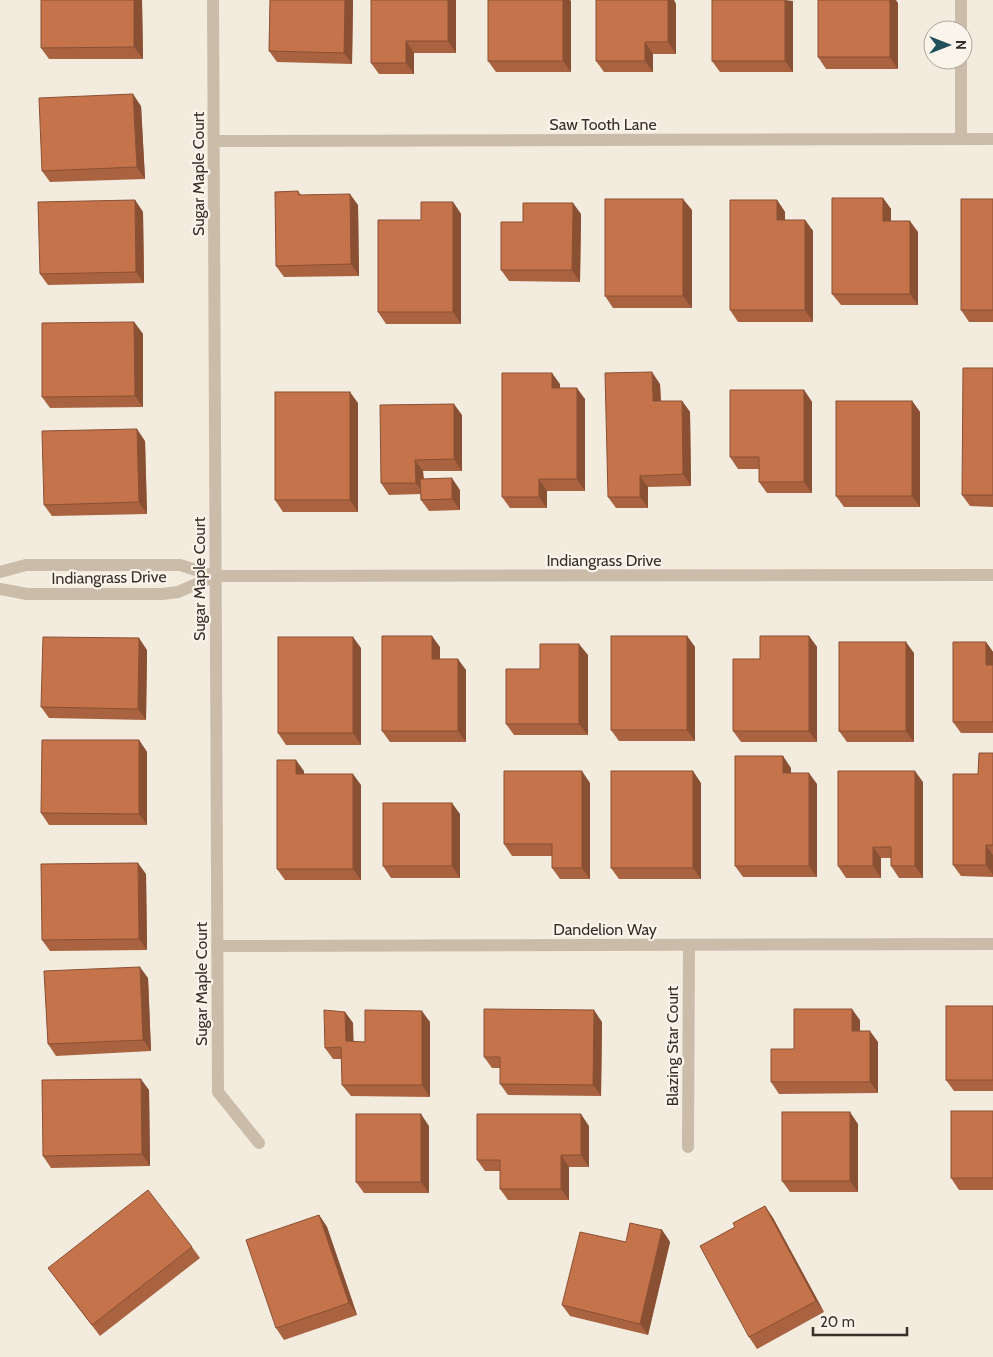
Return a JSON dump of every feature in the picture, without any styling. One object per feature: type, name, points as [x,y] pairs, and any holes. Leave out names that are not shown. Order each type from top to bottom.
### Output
[{"type":"street","name":"Sugar Maple Court","points":[[214,0],[218,1092],[259,1143]]},
{"type":"street","points":[[960,0],[960,20]]},
{"type":"street","points":[[960,70],[960,139]]},
{"type":"street","name":"Saw Tooth Lane","points":[[214,141],[993,139]]},
{"type":"street","name":"Indiangrass Drive","points":[[0,572],[26,565],[180,565],[216,576],[993,575]]},
{"type":"street","name":"Indiangrass Drive","points":[[0,589],[27,594],[162,594],[178,592],[216,576]]},
{"type":"street","name":"Dandelion Way","points":[[217,946],[993,944]]},
{"type":"street","name":"Blazing Star Court","points":[[688,1147],[689,945]]},
{"type":"building","points":[[41,0],[134,0],[134,47],[41,48]]},
{"type":"building","points":[[270,0],[345,0],[344,53],[269,51]]},
{"type":"building","points":[[371,0],[448,0],[448,41],[406,41],[406,63],[371,63]]},
{"type":"building","points":[[488,0],[563,0],[563,61],[488,61]]},
{"type":"building","points":[[596,0],[668,0],[668,42],[645,42],[645,61],[596,61]]},
{"type":"building","points":[[712,0],[785,0],[785,61],[712,61]]},
{"type":"building","points":[[818,0],[890,0],[890,57],[818,57]]},
{"type":"building","points":[[133,94],[137,167],[42,171],[39,98]]},
{"type":"building","points":[[298,191],[299,195],[350,194],[351,264],[276,266],[275,192]]},
{"type":"building","points":[[832,198],[883,198],[883,221],[910,221],[910,294],[832,294]]},
{"type":"building","points":[[605,199],[683,199],[683,296],[605,296]]},
{"type":"building","points":[[961,199],[993,199],[993,310],[961,310]]},
{"type":"building","points":[[135,200],[136,272],[40,274],[38,202]]},
{"type":"building","points":[[730,200],[777,200],[777,220],[805,220],[805,310],[730,310]]},
{"type":"building","points":[[421,202],[453,202],[453,312],[378,312],[378,220],[421,220]]},
{"type":"building","points":[[523,203],[573,203],[572,270],[501,270],[501,222],[523,222]]},
{"type":"building","points":[[134,322],[135,396],[42,397],[42,323]]},
{"type":"building","points":[[963,368],[993,368],[993,495],[962,495]]},
{"type":"building","points":[[652,372],[653,401],[682,401],[683,474],[640,476],[640,497],[608,497],[605,373]]},
{"type":"building","points":[[502,373],[552,373],[552,388],[577,388],[577,479],[539,479],[539,497],[502,497]]},
{"type":"building","points":[[730,390],[804,390],[804,482],[759,482],[759,457],[730,457]]},
{"type":"building","points":[[275,392],[350,392],[350,500],[275,500]]},
{"type":"building","points":[[836,401],[912,401],[912,496],[836,496]]},
{"type":"building","points":[[454,404],[454,459],[415,460],[416,483],[381,483],[380,405]]},
{"type":"building","points":[[137,429],[139,502],[44,505],[42,431]]},
{"type":"building","points":[[452,478],[452,499],[421,500],[420,479]]},
{"type":"building","points":[[382,636],[432,636],[432,659],[458,659],[458,731],[382,731]]},
{"type":"building","points":[[611,636],[687,636],[687,730],[611,730]]},
{"type":"building","points":[[760,636],[809,636],[809,731],[733,731],[733,659],[760,659]]},
{"type":"building","points":[[43,637],[139,638],[138,709],[41,707]]},
{"type":"building","points":[[278,637],[353,637],[353,733],[278,733]]},
{"type":"building","points":[[839,642],[906,642],[906,731],[839,731]]},
{"type":"building","points":[[953,642],[986,642],[986,665],[993,665],[993,722],[953,722]]},
{"type":"building","points":[[540,644],[579,644],[579,724],[506,724],[506,669],[540,669]]},
{"type":"building","points":[[42,740],[139,740],[139,814],[41,813]]},
{"type":"building","points":[[979,753],[993,753],[993,845],[986,845],[986,865],[953,865],[953,774],[978,774]]},
{"type":"building","points":[[735,756],[783,756],[783,773],[809,773],[809,866],[735,866]]},
{"type":"building","points":[[277,760],[296,760],[296,774],[353,774],[353,869],[277,869]]},
{"type":"building","points":[[504,771],[582,771],[582,868],[552,868],[552,844],[504,844]]},
{"type":"building","points":[[611,771],[693,771],[693,868],[611,868]]},
{"type":"building","points":[[838,771],[915,771],[915,866],[891,866],[891,847],[873,847],[873,866],[838,866]]},
{"type":"building","points":[[383,803],[452,803],[452,866],[383,866]]},
{"type":"building","points":[[138,863],[139,939],[42,940],[41,864]]},
{"type":"building","points":[[140,967],[143,1040],[48,1044],[44,971]]},
{"type":"building","points":[[946,1006],[993,1006],[993,1080],[946,1080]]},
{"type":"building","points":[[484,1009],[594,1010],[593,1085],[500,1084],[500,1057],[484,1057]]},
{"type":"building","points":[[794,1009],[852,1009],[852,1031],[870,1031],[870,1082],[771,1082],[771,1049],[794,1049]]},
{"type":"building","points":[[324,1010],[345,1012],[346,1041],[365,1042],[365,1010],[422,1011],[422,1085],[342,1085],[341,1047],[325,1048]]},
{"type":"building","points":[[141,1079],[142,1154],[43,1156],[42,1080]]},
{"type":"building","points":[[951,1111],[993,1111],[993,1178],[951,1178]]},
{"type":"building","points":[[782,1112],[850,1112],[850,1181],[782,1181]]},
{"type":"building","points":[[356,1114],[421,1114],[421,1182],[356,1182]]},
{"type":"building","points":[[477,1114],[581,1114],[581,1155],[561,1155],[561,1189],[500,1189],[500,1160],[477,1160]]},
{"type":"building","points":[[148,1190],[192,1247],[92,1325],[48,1268]]},
{"type":"building","points":[[765,1206],[816,1301],[749,1337],[700,1246],[735,1227],[733,1223]]},
{"type":"building","points":[[319,1215],[349,1303],[276,1328],[246,1240]]},
{"type":"building","points":[[630,1223],[662,1230],[640,1324],[562,1305],[580,1232],[626,1242]]}]
